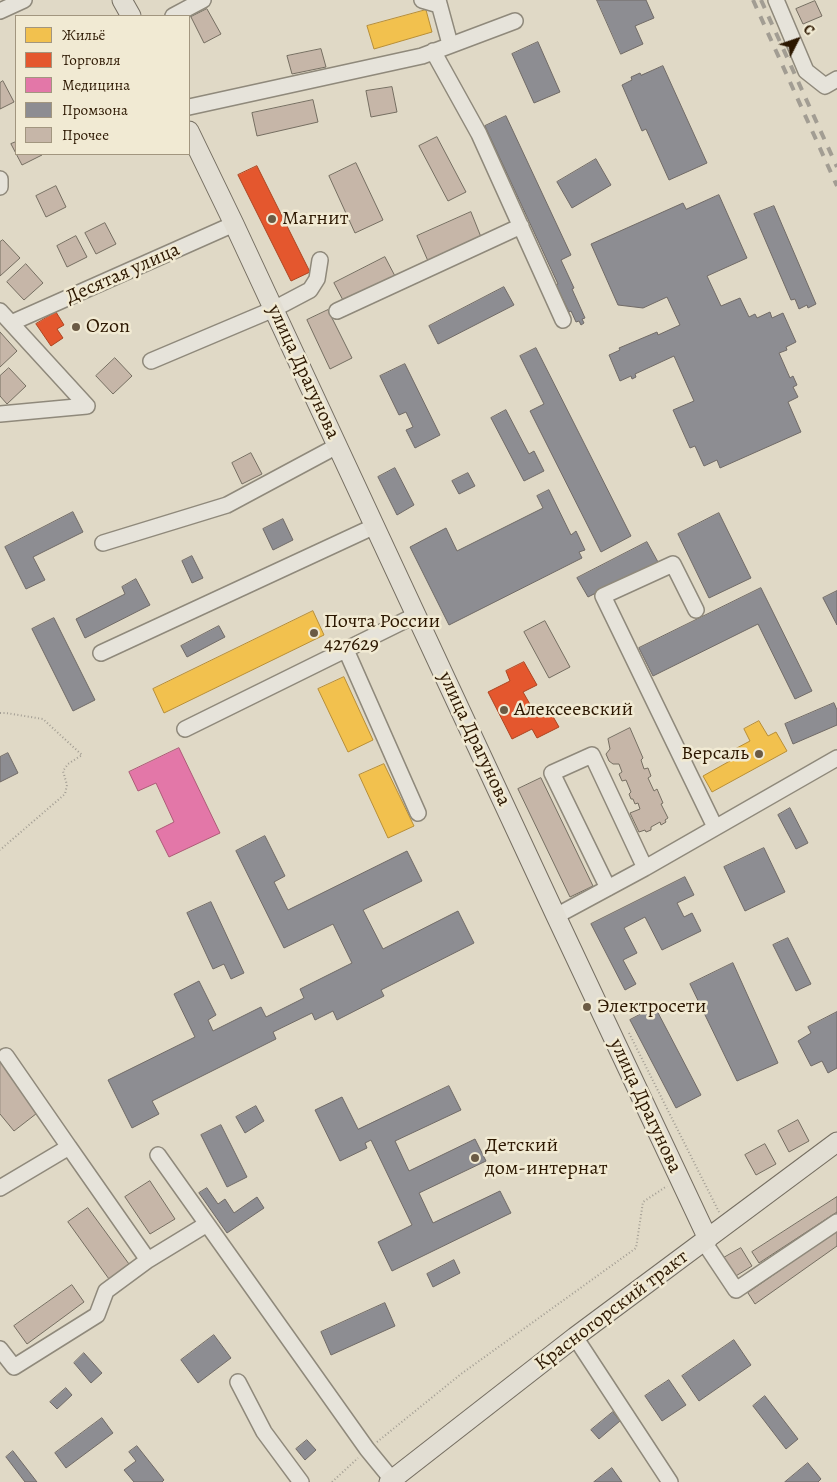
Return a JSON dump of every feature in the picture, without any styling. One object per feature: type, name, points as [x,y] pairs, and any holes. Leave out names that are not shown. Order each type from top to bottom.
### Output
[{"type":"main road","points":[[122,0],[130,15]]},
{"type":"main road","name":"улица Драгунова","points":[[190,133],[338,446],[706,1240]]},
{"type":"main road","name":"Красногорский тракт","points":[[392,1481],[576,1337],[837,1142]]},
{"type":"street","points":[[0,11],[24,0]]},
{"type":"street","points":[[175,15],[203,0]]},
{"type":"street","points":[[422,0],[439,2],[450,44]]},
{"type":"street","points":[[776,0],[806,70],[825,86],[837,79]]},
{"type":"street","points":[[190,107],[412,58],[515,21]]},
{"type":"street","points":[[433,51],[479,134],[563,320]]},
{"type":"street","points":[[0,179],[0,187]]},
{"type":"street","name":"Десятая улица","points":[[11,323],[234,224]]},
{"type":"street","points":[[337,310],[521,226]]},
{"type":"street","points":[[151,361],[274,309],[310,290],[316,279],[320,260]]},
{"type":"street","points":[[0,312],[87,406],[0,414]]},
{"type":"street","points":[[103,543],[227,505],[338,446]]},
{"type":"street","points":[[101,654],[375,526]]},
{"type":"street","points":[[696,610],[674,564],[604,596],[715,827]]},
{"type":"street","points":[[185,728],[416,615]]},
{"type":"street","points":[[346,650],[418,813]]},
{"type":"street","points":[[608,888],[552,773],[592,755],[644,868]]},
{"type":"street","points":[[556,916],[837,758]]},
{"type":"street","points":[[6,1056],[148,1260]]},
{"type":"street","points":[[0,1188],[69,1147]]},
{"type":"street","points":[[158,1155],[392,1481]]},
{"type":"street","points":[[706,1240],[736,1290],[837,1222]]},
{"type":"street","points":[[0,1349],[14,1367],[98,1315],[106,1292],[148,1260],[207,1224]]},
{"type":"street","points":[[576,1337],[670,1482]]},
{"type":"street","points":[[238,1382],[264,1432],[301,1482]]},
{"type":"path","points":[[0,713],[6,712],[43,719],[82,755],[68,764],[63,771],[67,785],[65,794],[0,850]]},
{"type":"path","points":[[332,1482],[368,1449],[461,1374],[636,1248],[643,1202],[678,1178]]},
{"type":"building: Жильё","points":[[426,10],[432,32],[374,49],[367,26]]},
{"type":"building: Жильё","points":[[313,611],[324,635],[164,713],[153,689]]},
{"type":"building: Жильё","points":[[344,677],[373,740],[348,752],[318,689]]},
{"type":"building: Жильё","name":"Версаль","points":[[759,721],[768,736],[776,732],[787,751],[712,792],[703,776],[737,757],[733,750],[750,741],[744,729]]},
{"type":"building: Жильё","points":[[384,764],[414,826],[388,838],[359,775]]},
{"type":"building: Торговля","points":[[257,166],[310,272],[291,281],[238,175]]},
{"type":"building: Торговля","points":[[56,312],[64,325],[57,329],[63,338],[51,346],[36,324]]},
{"type":"building: Торговля","points":[[524,662],[537,685],[523,692],[535,713],[547,706],[559,727],[537,738],[532,729],[512,739],[488,692],[510,681],[506,671]]},
{"type":"building: Медицина","points":[[179,748],[220,833],[169,857],[156,831],[174,822],[156,783],[138,791],[129,772]]},
{"type":"building: Промзона","points":[[597,0],[646,0],[654,18],[635,26],[643,44],[621,54]]},
{"type":"building: Промзона","points":[[538,42],[560,92],[534,103],[512,54]]},
{"type":"building: Промзона","points":[[663,66],[707,163],[669,180],[646,129],[642,131],[622,85],[632,80],[631,77]]},
{"type":"building: Промзона","points":[[506,116],[571,255],[561,260],[585,318],[582,319],[584,323],[581,325],[579,321],[576,322],[571,311],[569,312],[485,126]]},
{"type":"building: Промзона","points":[[596,159],[611,185],[572,208],[557,182]]},
{"type":"building: Промзона","points":[[719,195],[747,258],[707,276],[721,306],[740,298],[749,317],[755,314],[757,318],[770,312],[772,318],[783,313],[796,342],[786,347],[787,350],[779,353],[790,378],[793,376],[797,385],[793,387],[798,397],[788,402],[801,432],[720,468],[717,460],[704,466],[695,446],[690,448],[673,410],[694,401],[674,356],[635,374],[636,377],[632,379],[631,376],[620,381],[609,355],[620,350],[619,348],[657,332],[658,335],[680,325],[667,297],[643,308],[618,305],[591,244],[683,203],[686,209]]},
{"type":"building: Промзона","points":[[774,206],[816,304],[808,308],[807,305],[799,309],[795,299],[791,300],[754,214]]},
{"type":"building: Промзона","points":[[504,287],[514,305],[438,344],[429,326]]},
{"type":"building: Промзона","points":[[536,348],[631,536],[601,552],[530,411],[544,404],[520,356]]},
{"type":"building: Промзона","points":[[405,364],[440,435],[415,448],[406,430],[413,427],[406,412],[399,415],[380,376]]},
{"type":"building: Промзона","points":[[506,410],[529,454],[534,451],[544,471],[524,481],[491,418]]},
{"type":"building: Промзона","points":[[395,468],[414,505],[397,515],[378,477]]},
{"type":"building: Промзона","points":[[468,473],[475,486],[459,494],[452,481]]},
{"type":"building: Промзона","points":[[549,490],[571,535],[576,531],[585,550],[579,552],[582,558],[449,625],[410,547],[446,528],[457,551],[543,508],[537,496]]},
{"type":"building: Промзона","points":[[73,512],[83,532],[33,557],[45,580],[26,589],[5,547]]},
{"type":"building: Промзона","points":[[719,513],[751,578],[709,598],[678,534]]},
{"type":"building: Промзона","points":[[283,519],[293,540],[273,550],[263,529]]},
{"type":"building: Промзона","points":[[647,542],[658,562],[588,597],[577,578]]},
{"type":"building: Промзона","points":[[192,556],[203,578],[192,583],[182,561]]},
{"type":"building: Промзона","points":[[136,579],[150,605],[85,638],[76,619],[125,594],[122,587]]},
{"type":"building: Промзона","points":[[761,588],[812,691],[795,699],[758,624],[653,676],[639,648]]},
{"type":"building: Промзона","points":[[837,591],[837,625],[823,598]]},
{"type":"building: Промзона","points":[[54,618],[95,700],[73,711],[32,629]]},
{"type":"building: Промзона","points":[[219,626],[225,637],[187,657],[181,646]]},
{"type":"building: Промзона","points":[[834,703],[837,710],[837,725],[793,744],[785,724]]},
{"type":"building: Промзона","points":[[8,753],[18,773],[0,782],[0,757]]},
{"type":"building: Промзона","points":[[790,808],[808,843],[796,849],[778,815]]},
{"type":"building: Промзона","points":[[265,836],[285,876],[274,882],[288,910],[407,851],[422,881],[363,910],[383,949],[458,911],[474,943],[381,990],[384,996],[337,1020],[333,1011],[315,1020],[312,1013],[273,1032],[276,1039],[152,1101],[159,1114],[132,1128],[108,1080],[195,1037],[174,994],[199,981],[216,1015],[208,1020],[213,1031],[261,1007],[266,1017],[304,998],[300,989],[352,963],[333,924],[284,948],[236,851]]},
{"type":"building: Промзона","points":[[764,848],[785,892],[745,911],[724,867]]},
{"type":"building: Промзона","points":[[685,877],[694,895],[677,903],[684,917],[692,913],[701,931],[662,950],[645,917],[624,928],[637,953],[623,960],[636,984],[625,990],[591,924]]},
{"type":"building: Промзона","points":[[211,902],[244,973],[231,979],[224,964],[213,969],[187,913]]},
{"type":"building: Промзона","points":[[788,938],[811,984],[796,991],[773,945]]},
{"type":"building: Промзона","points":[[733,963],[778,1063],[737,1081],[690,984]]},
{"type":"building: Промзона","points":[[655,1007],[701,1095],[676,1108],[630,1020]]},
{"type":"building: Промзона","points":[[837,1012],[837,1068],[828,1073],[822,1061],[811,1066],[798,1041],[811,1033],[808,1027]]},
{"type":"building: Промзона","points":[[449,1086],[461,1110],[395,1141],[409,1171],[475,1139],[486,1161],[419,1193],[433,1223],[500,1191],[511,1213],[392,1271],[378,1242],[412,1225],[371,1140],[365,1143],[367,1148],[340,1161],[315,1110],[342,1097],[358,1129]]},
{"type":"building: Промзона","points":[[256,1106],[264,1121],[245,1133],[236,1117]]},
{"type":"building: Промзона","points":[[221,1125],[247,1177],[227,1187],[201,1135]]},
{"type":"building: Промзона","points":[[207,1188],[218,1204],[225,1199],[234,1213],[257,1197],[264,1208],[227,1233],[199,1193]]},
{"type":"building: Промзона","points":[[454,1260],[460,1273],[433,1287],[427,1274]]},
{"type":"building: Промзона","points":[[385,1303],[395,1326],[331,1355],[321,1332]]},
{"type":"building: Промзона","points":[[214,1335],[231,1358],[198,1383],[181,1360]]},
{"type":"building: Промзона","points":[[734,1340],[751,1365],[699,1401],[682,1376]]},
{"type":"building: Промзона","points":[[84,1353],[102,1373],[91,1383],[74,1363]]},
{"type":"building: Промзона","points":[[669,1380],[686,1405],[662,1421],[645,1396]]},
{"type":"building: Промзона","points":[[66,1388],[72,1395],[57,1409],[50,1402]]},
{"type":"building: Промзона","points":[[765,1396],[798,1439],[786,1449],[753,1406]]},
{"type":"building: Промзона","points":[[613,1412],[620,1421],[599,1439],[591,1430]]},
{"type":"building: Промзона","points":[[102,1418],[113,1433],[66,1468],[55,1453]]},
{"type":"building: Промзона","points":[[307,1440],[316,1450],[305,1460],[296,1449]]},
{"type":"building: Промзона","points":[[137,1446],[164,1480],[162,1482],[134,1482],[124,1470],[136,1461],[129,1452]]},
{"type":"building: Промзона","points":[[13,1451],[37,1482],[25,1482],[6,1457]]},
{"type":"building: Промзона","points":[[808,1463],[821,1479],[818,1482],[785,1482]]},
{"type":"building: Промзона","points":[[612,1468],[622,1482],[594,1482]]},
{"type":"building: Прочее","points":[[815,1],[822,16],[803,24],[796,9]]},
{"type":"building: Прочее","points":[[207,9],[221,34],[204,43],[191,17]]},
{"type":"building: Прочее","points":[[321,49],[326,67],[292,74],[287,56]]},
{"type":"building: Прочее","points":[[3,81],[14,102],[0,109],[0,83]]},
{"type":"building: Прочее","points":[[392,87],[397,112],[371,117],[366,91]]},
{"type":"building: Прочее","points":[[313,100],[318,122],[257,136],[252,113]]},
{"type":"building: Прочее","points":[[437,137],[466,192],[448,201],[419,146]]},
{"type":"building: Прочее","points":[[15,142],[15,152],[11,144]]},
{"type":"building: Прочее","points":[[17,155],[42,155],[22,165]]},
{"type":"building: Прочее","points":[[356,163],[383,220],[355,233],[329,176]]},
{"type":"building: Прочее","points":[[56,186],[66,207],[46,217],[36,196]]},
{"type":"building: Прочее","points":[[471,212],[481,237],[428,261],[417,236]]},
{"type":"building: Прочее","points":[[105,223],[116,244],[96,254],[85,233]]},
{"type":"building: Прочее","points":[[76,236],[87,257],[67,267],[57,246]]},
{"type":"building: Прочее","points":[[3,240],[20,258],[0,276],[0,242]]},
{"type":"building: Прочее","points":[[385,257],[396,278],[345,304],[334,283]]},
{"type":"building: Прочее","points":[[26,264],[43,283],[24,300],[7,282]]},
{"type":"building: Прочее","points":[[328,310],[352,358],[330,369],[307,320]]},
{"type":"building: Прочее","points":[[0,332],[17,351],[0,367]]},
{"type":"building: Прочее","points":[[115,358],[132,376],[113,394],[96,376]]},
{"type":"building: Прочее","points":[[9,368],[26,386],[7,404],[0,396],[0,376]]},
{"type":"building: Прочее","points":[[251,453],[262,474],[242,484],[232,463]]},
{"type":"building: Прочее","points":[[545,621],[570,667],[549,678],[524,632]]},
{"type":"building: Прочее","points":[[630,728],[643,758],[641,760],[644,769],[648,768],[651,776],[648,778],[654,791],[657,789],[663,803],[661,804],[668,818],[665,820],[666,822],[661,825],[660,822],[646,832],[645,830],[639,832],[630,813],[640,809],[638,803],[635,804],[633,799],[631,799],[629,794],[631,792],[626,780],[622,781],[619,774],[622,772],[619,764],[613,764],[609,761],[606,754],[610,749],[608,739]]},
{"type":"building: Прочее","points":[[541,778],[593,886],[570,897],[518,789]]},
{"type":"building: Прочее","points":[[0,1057],[41,1110],[14,1131],[0,1114]]},
{"type":"building: Прочее","points":[[798,1120],[809,1141],[789,1152],[778,1131]]},
{"type":"building: Прочее","points":[[765,1144],[776,1164],[756,1175],[745,1155]]},
{"type":"building: Прочее","points":[[150,1181],[175,1219],[150,1234],[125,1197]]},
{"type":"building: Прочее","points":[[837,1197],[837,1212],[759,1263],[752,1252]]},
{"type":"building: Прочее","points":[[88,1208],[129,1264],[109,1279],[68,1222]]},
{"type":"building: Прочее","points":[[837,1231],[837,1246],[755,1304],[748,1293]]},
{"type":"building: Прочее","points":[[741,1248],[752,1266],[731,1279],[720,1260]]},
{"type":"building: Прочее","points":[[72,1285],[84,1302],[27,1344],[14,1326]]},
{"type":"railway","points":[[753,0],[837,186]]},
{"type":"railway","points":[[761,0],[837,167]]},
{"type":"place","name":"Магнит","points":[[272,219]]},
{"type":"place","name":"Ozon","points":[[76,327]]},
{"type":"place","name":"Почта России 427629","points":[[314,633]]},
{"type":"place","name":"Алексеевский","points":[[504,710]]},
{"type":"place","name":"Версаль","points":[[759,754]]},
{"type":"place","name":"Электросети","points":[[587,1007]]},
{"type":"place","name":"Детский дом-интернат","points":[[475,1158]]}]
